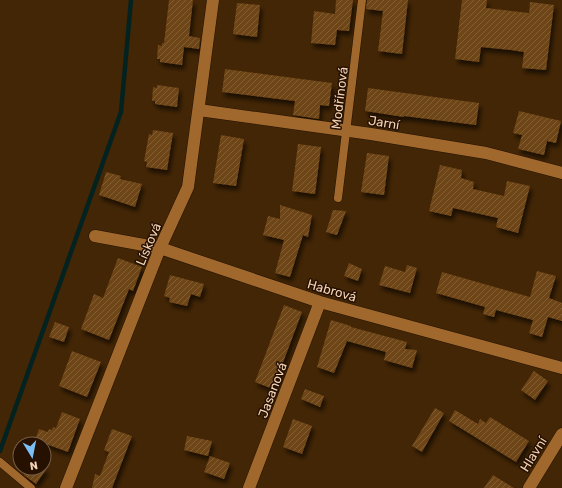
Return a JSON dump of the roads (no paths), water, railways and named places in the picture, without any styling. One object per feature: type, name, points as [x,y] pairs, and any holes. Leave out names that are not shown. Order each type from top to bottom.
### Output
[{"type":"street","name":"Lísková","points":[[66,488],[160,248],[188,187],[213,0]]},
{"type":"street","name":"Jarní","points":[[199,110],[347,130],[486,153],[562,173]]},
{"type":"street","name":"Habrová","points":[[95,236],[160,248],[320,302],[562,368]]},
{"type":"street","name":"Jasanová","points":[[250,488],[320,302]]},
{"type":"street","name":"Hlavní","points":[[529,488],[562,434]]},
{"type":"lane","name":"Modřínová","points":[[338,198],[362,0]]},
{"type":"lane","points":[[0,462],[31,488]]},
{"type":"waterway","points":[[0,451],[121,112],[131,0]]}]
